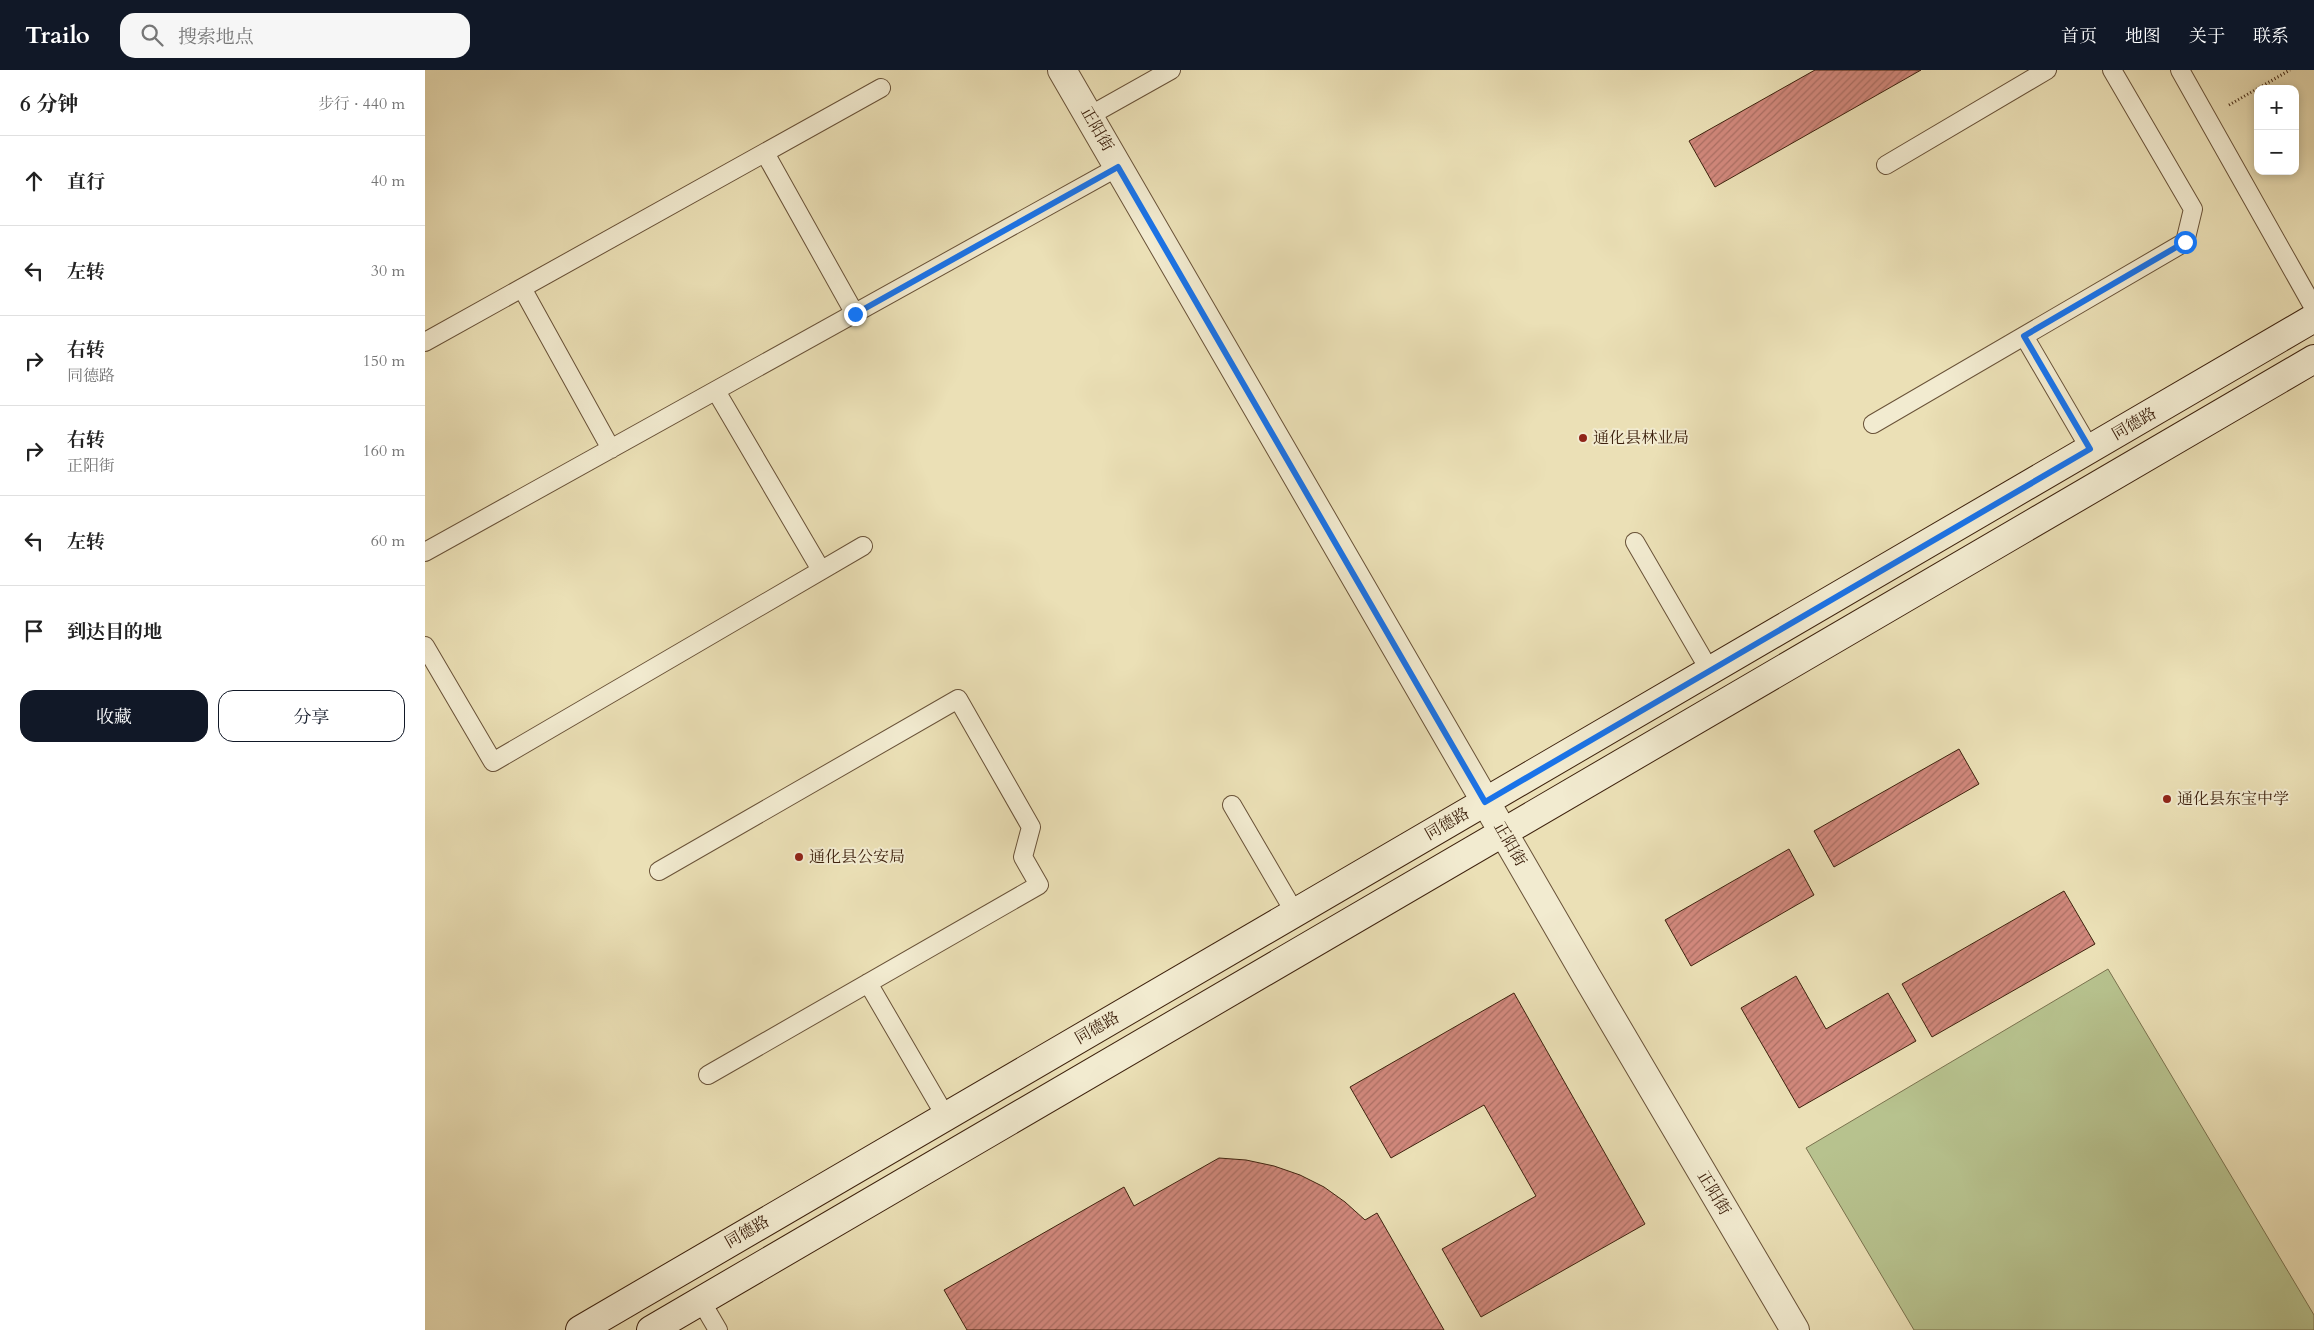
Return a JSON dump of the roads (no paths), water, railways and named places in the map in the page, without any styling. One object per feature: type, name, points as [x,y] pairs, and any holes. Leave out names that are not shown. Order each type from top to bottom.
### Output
[{"type":"main road","name":"正阳街","points":[[1062,70],[1485,802],[1795,1330]]},
{"type":"main road","name":"同德路","points":[[580,1330],[2314,318]]},
{"type":"main road","points":[[651,1330],[2314,359]]},
{"type":"lane","points":[[1089,116],[1171,70]]},
{"type":"lane","points":[[1886,164],[2047,70]]},
{"type":"lane","points":[[1873,424],[2185,242],[2193,209],[2112,70]]},
{"type":"lane","points":[[2180,70],[2314,308]]},
{"type":"lane","points":[[425,342],[881,88]]},
{"type":"lane","points":[[765,153],[855,314]]},
{"type":"lane","points":[[425,552],[1118,167]]},
{"type":"lane","points":[[522,288],[611,449]]},
{"type":"lane","points":[[2024,336],[2090,449]]},
{"type":"lane","points":[[716,391],[821,570]]},
{"type":"lane","points":[[1635,542],[1711,671]]},
{"type":"lane","points":[[425,646],[493,762],[863,546]]},
{"type":"lane","points":[[659,871],[957,699],[1031,826],[1023,857],[1039,885],[708,1075]]},
{"type":"lane","points":[[1232,805],[1295,913]]},
{"type":"lane","points":[[868,983],[946,1116]]},
{"type":"lane","points":[[701,1301],[718,1330]]},
{"type":"place","name":"通化县林业局","points":[[1583,438]]},
{"type":"place","name":"通化县东宝中学","points":[[2167,799]]},
{"type":"place","name":"通化县公安局","points":[[799,857]]}]
